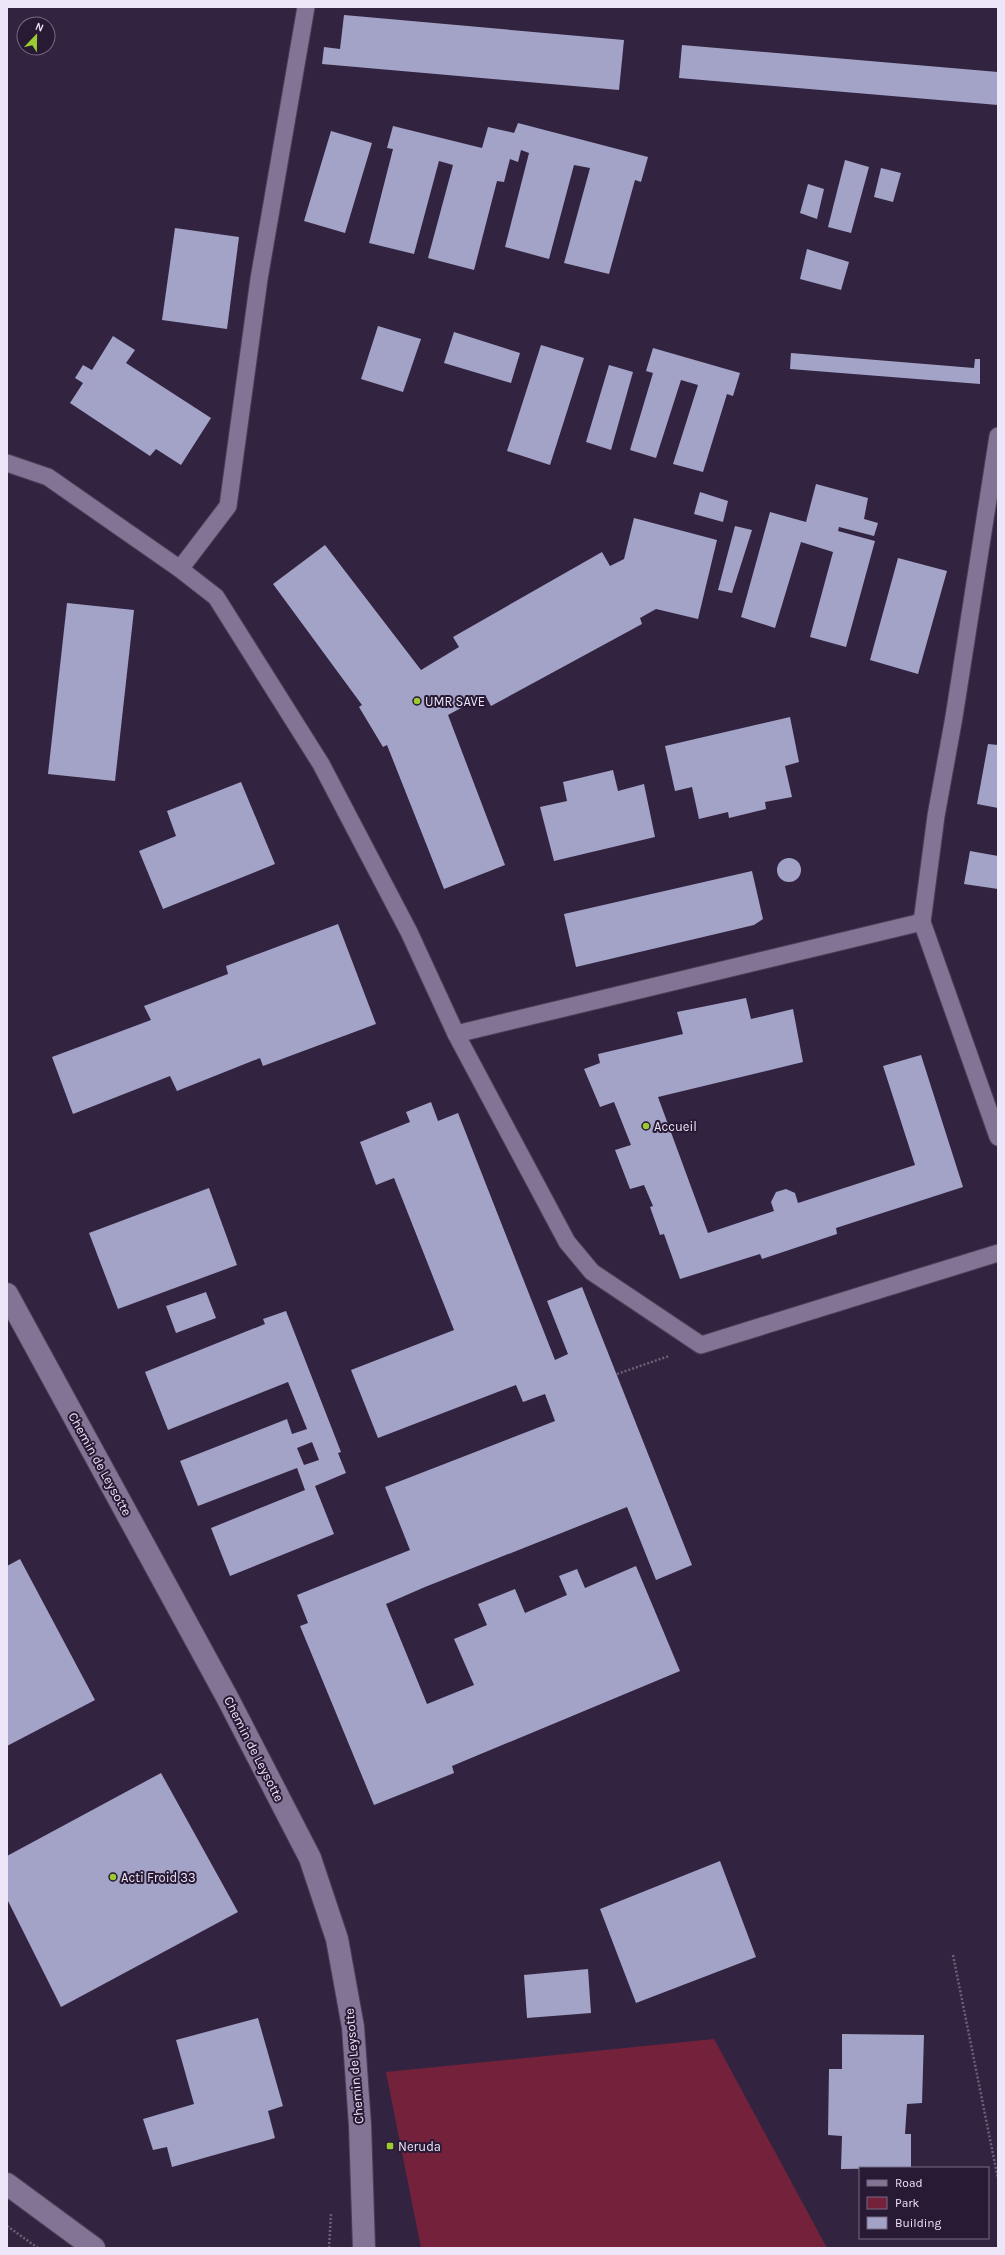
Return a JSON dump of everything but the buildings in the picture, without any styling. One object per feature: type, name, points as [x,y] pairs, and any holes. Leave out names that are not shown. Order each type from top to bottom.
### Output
[{"type":"street","name":"Chemin de Leysotte","points":[[7,1294],[228,1699],[310,1858],[337,1939],[353,2028],[360,2125],[364,2248]]},
{"type":"street","points":[[7,2184],[94,2248]]},
{"type":"lane","points":[[180,569],[228,506],[259,279],[306,7]]},
{"type":"lane","points":[[998,436],[954,716],[936,816],[922,922],[998,1137]]},
{"type":"lane","points":[[7,463],[48,477],[180,569],[216,597],[321,764],[409,932],[456,1034],[567,1242],[592,1272],[701,1345],[998,1253]]},
{"type":"lane","points":[[456,1034],[922,922]]},
{"type":"path","points":[[617,1374],[701,1345]]},
{"type":"path","points":[[953,1955],[998,2178]]},
{"type":"path","points":[[329,2248],[331,2206]]},
{"type":"path","points":[[7,2226],[38,2248]]},
{"type":"green space","points":[[714,2039],[827,2248],[421,2248],[386,2072]]},
{"type":"place","name":"UMR SAVE","points":[[417,701]]},
{"type":"place","name":"Accueil","points":[[646,1126]]},
{"type":"place","name":"Acti Froid 33","points":[[113,1877]]},
{"type":"place","name":"Neruda","points":[[390,2146]]}]
